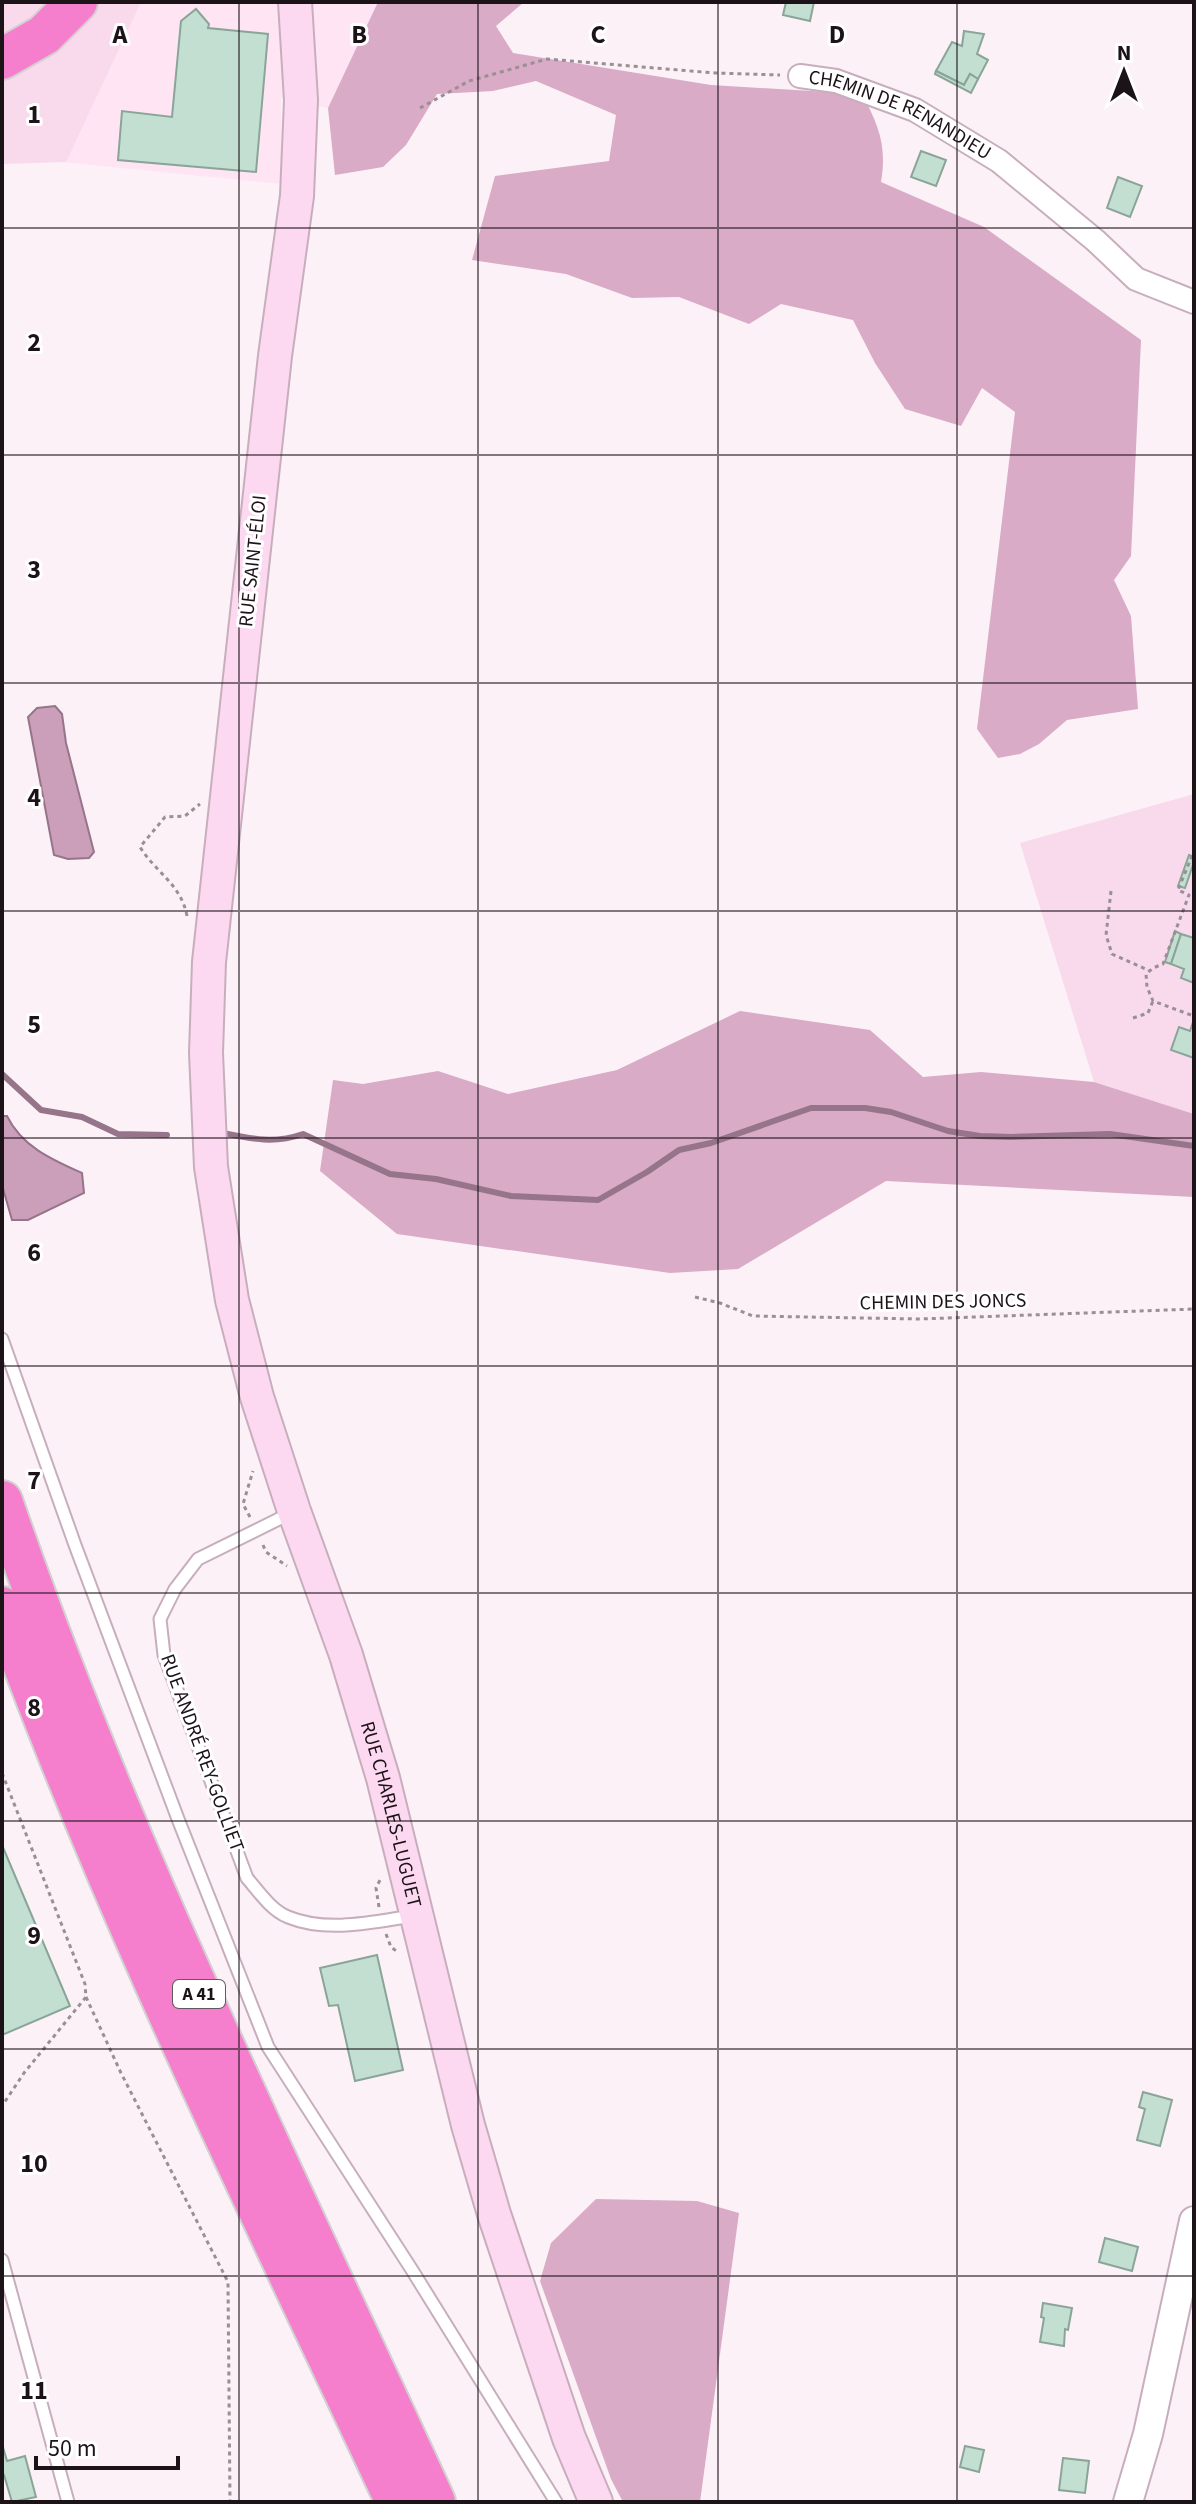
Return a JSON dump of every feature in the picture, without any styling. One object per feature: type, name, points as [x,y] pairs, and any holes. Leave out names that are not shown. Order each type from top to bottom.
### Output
[{"type":"highway","points":[[2,44],[23,32],[58,2]]},
{"type":"highway","points":[[2,59],[44,35],[77,2]]},
{"type":"highway","name":"A 41","points":[[2,1501],[55,1650],[159,1906],[435,2502]]},
{"type":"highway","name":"A 41","points":[[2,1607],[65,1775],[126,1919],[240,2171],[396,2502]]},
{"type":"main road","name":"RUE SAINT-ÉLOI","points":[[208,1120],[206,1053],[209,962],[275,356],[297,196],[301,100],[295,2]]},
{"type":"main road","name":"RUE CHARLES-LUGUET","points":[[208,1120],[211,1167],[232,1300],[257,1397],[346,1655],[383,1778],[468,2125],[494,2214],[569,2438],[596,2502]]},
{"type":"street","name":"CHEMIN DE RENANDIEU","points":[[800,76],[836,81],[915,110],[999,161],[1096,241],[1136,279],[1194,302]]},
{"type":"street","points":[[1128,2502],[1148,2434],[1194,2221]]},
{"type":"lane","points":[[2,1339],[85,1574],[268,2047],[412,2270],[556,2502]]},
{"type":"lane","name":"RUE ANDRÉ REY-GOLLIET","points":[[294,1511],[198,1559],[175,1589],[160,1619],[164,1655],[247,1878],[266,1901],[287,1916],[332,1926],[417,1915]]},
{"type":"lane","points":[[2,2260],[68,2502]]},
{"type":"path","name":"CHEMIN DE RENANDIEU","points":[[420,108],[469,81],[547,59],[715,73],[800,76]]},
{"type":"path","points":[[188,924],[179,891],[149,862],[140,847],[165,817],[185,816],[197,809],[203,800]]},
{"type":"path","points":[[1133,1018],[1148,1013],[1153,1001],[1146,974],[1163,964],[1189,895],[1178,890],[1194,851]]},
{"type":"path","points":[[1111,891],[1106,935],[1112,954],[1150,971]]},
{"type":"path","points":[[1153,1001],[1191,1015]]},
{"type":"path","name":"CHEMIN DES JONCS","points":[[695,1297],[753,1316],[769,1317],[920,1319],[1194,1309]]},
{"type":"path","points":[[252,1464],[253,1475],[243,1504],[266,1552],[291,1568]]},
{"type":"path","points":[[2,1773],[85,1984],[86,1997],[121,2073],[228,2282],[230,2502]]},
{"type":"path","points":[[384,1874],[376,1888],[382,1921],[391,1947],[404,1957]]},
{"type":"path","points":[[2,2106],[24,2073],[86,1997]]},
{"type":"shaded area","points":[[2,2],[378,2],[328,108],[281,98],[281,184],[2,156]]},
{"type":"shaded area","points":[[2,2],[141,2],[66,162],[2,164]]},
{"type":"shaded area","points":[[378,2],[524,2],[496,26],[513,53],[711,85],[862,94],[880,136],[883,158],[881,182],[984,227],[1141,340],[1131,556],[1114,580],[1131,616],[1138,709],[1067,720],[1039,744],[1020,754],[998,758],[977,729],[1015,412],[982,388],[961,426],[905,409],[875,363],[853,320],[781,304],[749,324],[679,297],[632,298],[566,274],[472,260],[495,176],[609,161],[616,115],[536,81],[493,91],[437,94],[406,145],[383,167],[335,175],[328,108]]},
{"type":"shaded area","points":[[55,706],[62,714],[66,743],[94,852],[89,858],[68,859],[54,855],[28,717],[37,708]]},
{"type":"shaded area","points":[[1194,794],[1194,1114],[1094,1082],[1020,843]]},
{"type":"shaded area","points":[[740,1011],[870,1030],[923,1077],[981,1072],[1094,1082],[1194,1114],[1194,1197],[886,1181],[738,1269],[670,1273],[397,1234],[320,1171],[333,1080],[363,1084],[438,1071],[508,1094],[617,1070]]},
{"type":"shaded area","points":[[2,1116],[7,1116],[21,1136],[39,1151],[82,1173],[84,1193],[28,1220],[12,1220],[2,1185]]},
{"type":"shaded area","points":[[596,2199],[697,2201],[739,2213],[700,2502],[623,2502],[611,2479],[540,2281],[551,2243]]},
{"type":"building","points":[[786,2],[814,2],[810,21],[783,15]]},
{"type":"building","points":[[196,9],[209,24],[208,28],[268,34],[256,172],[118,160],[122,111],[172,117],[181,21]]},
{"type":"building","points":[[964,31],[984,34],[977,54],[988,60],[978,79],[970,74],[964,85],[936,71],[952,42],[962,46]]},
{"type":"building","points":[[936,71],[964,85],[970,74],[978,79],[971,93],[935,74]]},
{"type":"building","points":[[921,151],[946,160],[936,186],[911,177]]},
{"type":"building","points":[[1118,177],[1142,186],[1130,217],[1107,208]]},
{"type":"building","points":[[1189,855],[1194,857],[1194,862],[1185,888],[1178,886]]},
{"type":"building","points":[[1175,931],[1181,934],[1171,964],[1165,962]]},
{"type":"building","points":[[1181,934],[1194,938],[1194,983],[1181,978],[1184,969],[1171,964]]},
{"type":"building","points":[[1194,1019],[1194,1058],[1171,1050],[1179,1027],[1190,1031]]},
{"type":"building","points":[[2,1845],[70,2006],[2,2035]]},
{"type":"building","points":[[377,1955],[403,2070],[355,2081],[338,2005],[329,2006],[320,1968]]},
{"type":"building","points":[[1143,2092],[1172,2100],[1160,2146],[1137,2140],[1145,2109],[1139,2107]]},
{"type":"building","points":[[1105,2238],[1138,2247],[1132,2271],[1099,2262]]},
{"type":"building","points":[[1043,2303],[1072,2308],[1068,2330],[1065,2329],[1064,2346],[1040,2342]]},
{"type":"building","points":[[965,2446],[984,2450],[979,2472],[960,2467]]},
{"type":"building","points":[[3,2447],[7,2461],[25,2456],[36,2497],[12,2502],[2,2476]]},
{"type":"building","points":[[1063,2458],[1089,2461],[1085,2493],[1059,2490]]},
{"type":"waterway","points":[[2,1074],[41,1110],[82,1117],[118,1134],[167,1135]]},
{"type":"waterway","points":[[223,1133],[273,1140],[303,1134],[390,1174],[436,1179],[511,1196],[598,1200],[679,1150],[711,1143],[811,1108],[865,1108],[891,1112],[948,1131],[980,1136],[1110,1134],[1194,1146]]}]
